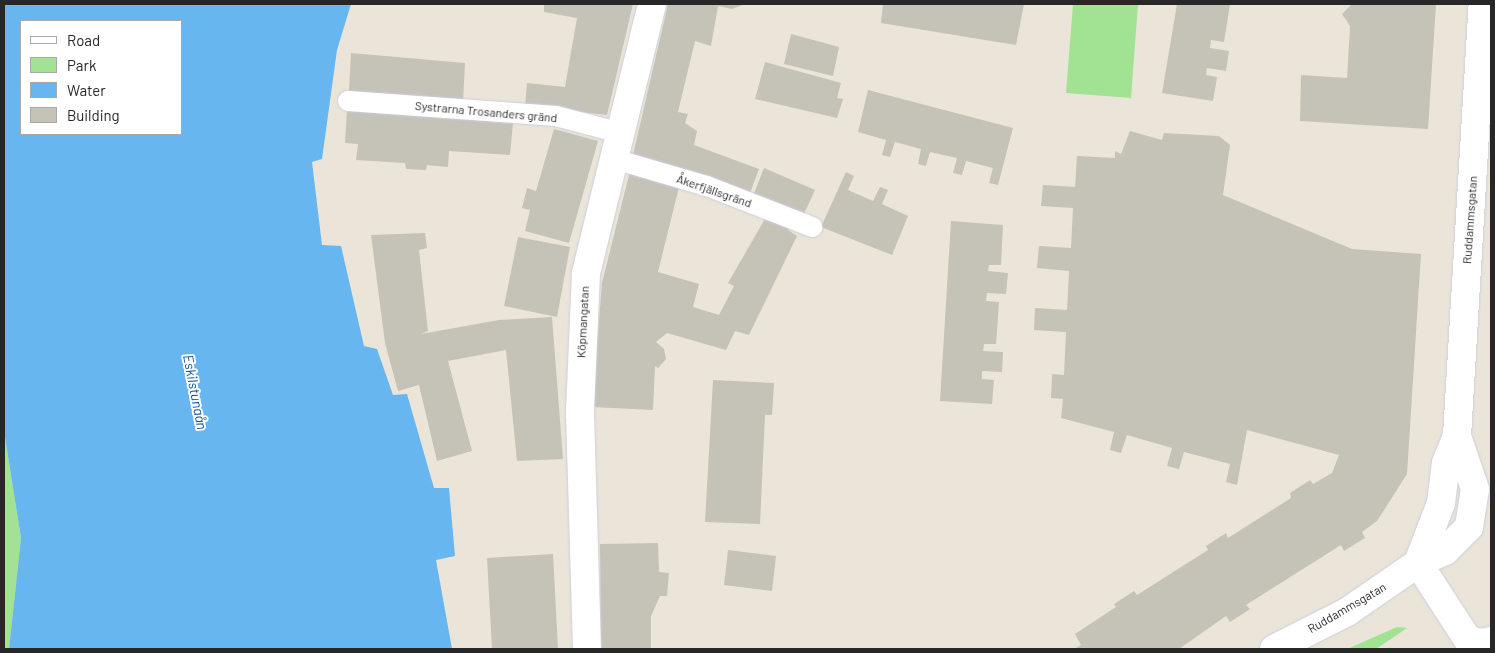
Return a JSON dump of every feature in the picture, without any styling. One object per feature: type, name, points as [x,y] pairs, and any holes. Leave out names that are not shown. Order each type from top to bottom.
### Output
[{"type":"street","name":"Köpmangatan","points":[[587,649],[581,343],[586,273],[652,4]]},
{"type":"street","name":"Ruddammsgatan","points":[[1274,649],[1347,612],[1418,563],[1441,503],[1446,463],[1457,436],[1483,4]]},
{"type":"street","points":[[1418,563],[1468,640],[1481,644],[1491,641]]},
{"type":"lane","name":"Systrarna Trosanders gränd","points":[[348,101],[556,116],[621,133]]},
{"type":"lane","name":"Åkerfjällsgränd","points":[[614,160],[706,186],[812,227]]},
{"type":"lane","points":[[1462,649],[1471,641],[1475,649]]},
{"type":"green space","points":[[1073,4],[1138,4],[1131,98],[1066,93]]},
{"type":"green space","points":[[4,431],[21,538],[9,649],[4,649]]},
{"type":"green space","points":[[1397,627],[1407,628],[1376,649],[1347,649]]},
{"type":"water","name":"Eskilstunaån","points":[[4,4],[351,4],[337,50],[322,159],[312,162],[322,245],[341,246],[364,346],[377,349],[393,395],[407,394],[434,488],[449,488],[455,556],[436,560],[452,649],[9,649],[21,538],[4,431]]},
{"type":"building","points":[[544,4],[633,4],[607,115],[525,106],[527,83],[565,87],[577,18],[544,12]]},
{"type":"building","points":[[668,4],[745,4],[732,9],[718,6],[711,46],[695,41],[678,112],[688,114],[685,123],[697,131],[694,145],[759,169],[750,193],[633,155]]},
{"type":"building","points":[[883,4],[1024,4],[1016,45],[881,23]]},
{"type":"building","points":[[1177,4],[1230,4],[1224,42],[1211,40],[1210,48],[1229,51],[1226,71],[1207,68],[1206,75],[1217,77],[1213,101],[1162,93]]},
{"type":"building","points":[[1352,4],[1436,4],[1428,129],[1300,121],[1301,75],[1347,78],[1350,26],[1342,14]]},
{"type":"building","points":[[791,34],[839,47],[833,76],[784,64]]},
{"type":"building","points":[[351,53],[465,63],[463,101],[349,91]]},
{"type":"building","points":[[765,62],[841,83],[837,98],[843,99],[837,118],[755,99]]},
{"type":"building","points":[[868,90],[1013,128],[998,185],[989,183],[993,168],[966,161],[962,175],[953,173],[957,158],[930,152],[926,166],[918,164],[921,149],[895,142],[890,157],[882,155],[886,140],[858,132]]},
{"type":"building","points":[[347,110],[513,123],[510,155],[449,151],[448,167],[427,165],[426,170],[406,169],[405,163],[356,160],[358,144],[345,143]]},
{"type":"building","points":[[554,129],[598,141],[569,243],[525,231],[530,210],[522,208],[527,188],[536,191]]},
{"type":"building","points":[[1130,131],[1162,140],[1164,133],[1219,136],[1230,145],[1223,195],[1352,249],[1421,254],[1407,474],[1377,521],[1362,532],[1365,538],[1344,551],[1341,545],[1246,605],[1250,609],[1230,622],[1226,616],[1179,649],[1074,649],[1081,645],[1075,634],[1116,607],[1114,604],[1134,591],[1137,595],[1208,550],[1206,546],[1226,533],[1228,538],[1291,498],[1290,493],[1310,480],[1313,484],[1332,473],[1339,455],[1247,430],[1237,485],[1226,482],[1230,464],[1184,452],[1179,469],[1167,466],[1172,448],[1127,435],[1121,453],[1110,450],[1114,432],[1061,418],[1063,399],[1051,398],[1052,374],[1064,375],[1066,332],[1034,330],[1035,308],[1067,310],[1069,271],[1037,268],[1039,246],[1071,248],[1073,208],[1041,206],[1043,185],[1075,187],[1077,156],[1115,158],[1115,151],[1121,154]]},
{"type":"building","points":[[764,168],[815,190],[803,216],[753,196]]},
{"type":"building","points":[[630,171],[679,187],[658,272],[699,284],[693,307],[719,315],[734,286],[728,283],[766,217],[790,225],[788,230],[797,236],[749,335],[735,331],[726,350],[667,333],[656,342],[664,349],[666,359],[658,368],[655,366],[653,410],[592,407],[602,283]]},
{"type":"building","points":[[846,172],[854,176],[848,190],[873,201],[880,187],[888,190],[882,204],[908,216],[892,255],[821,227]]},
{"type":"building","points":[[951,221],[1003,225],[1001,265],[989,265],[988,271],[1008,273],[1006,294],[987,293],[986,301],[999,302],[996,344],[984,344],[983,351],[1003,352],[1002,372],[982,371],[982,379],[994,380],[992,404],[940,401]]},
{"type":"building","points":[[425,233],[427,248],[419,250],[428,331],[421,334],[499,320],[552,317],[563,459],[517,461],[506,350],[448,361],[472,451],[437,461],[419,385],[398,391],[385,343],[371,235]]},
{"type":"building","points":[[518,237],[570,247],[557,317],[504,306]]},
{"type":"building","points":[[713,380],[774,383],[772,415],[765,415],[760,524],[705,522]]},
{"type":"building","points":[[658,543],[659,572],[669,573],[667,596],[660,596],[651,616],[651,649],[601,649],[600,544]]},
{"type":"building","points":[[728,550],[776,556],[772,591],[724,585]]},
{"type":"building","points":[[553,554],[558,649],[492,649],[487,558]]}]
